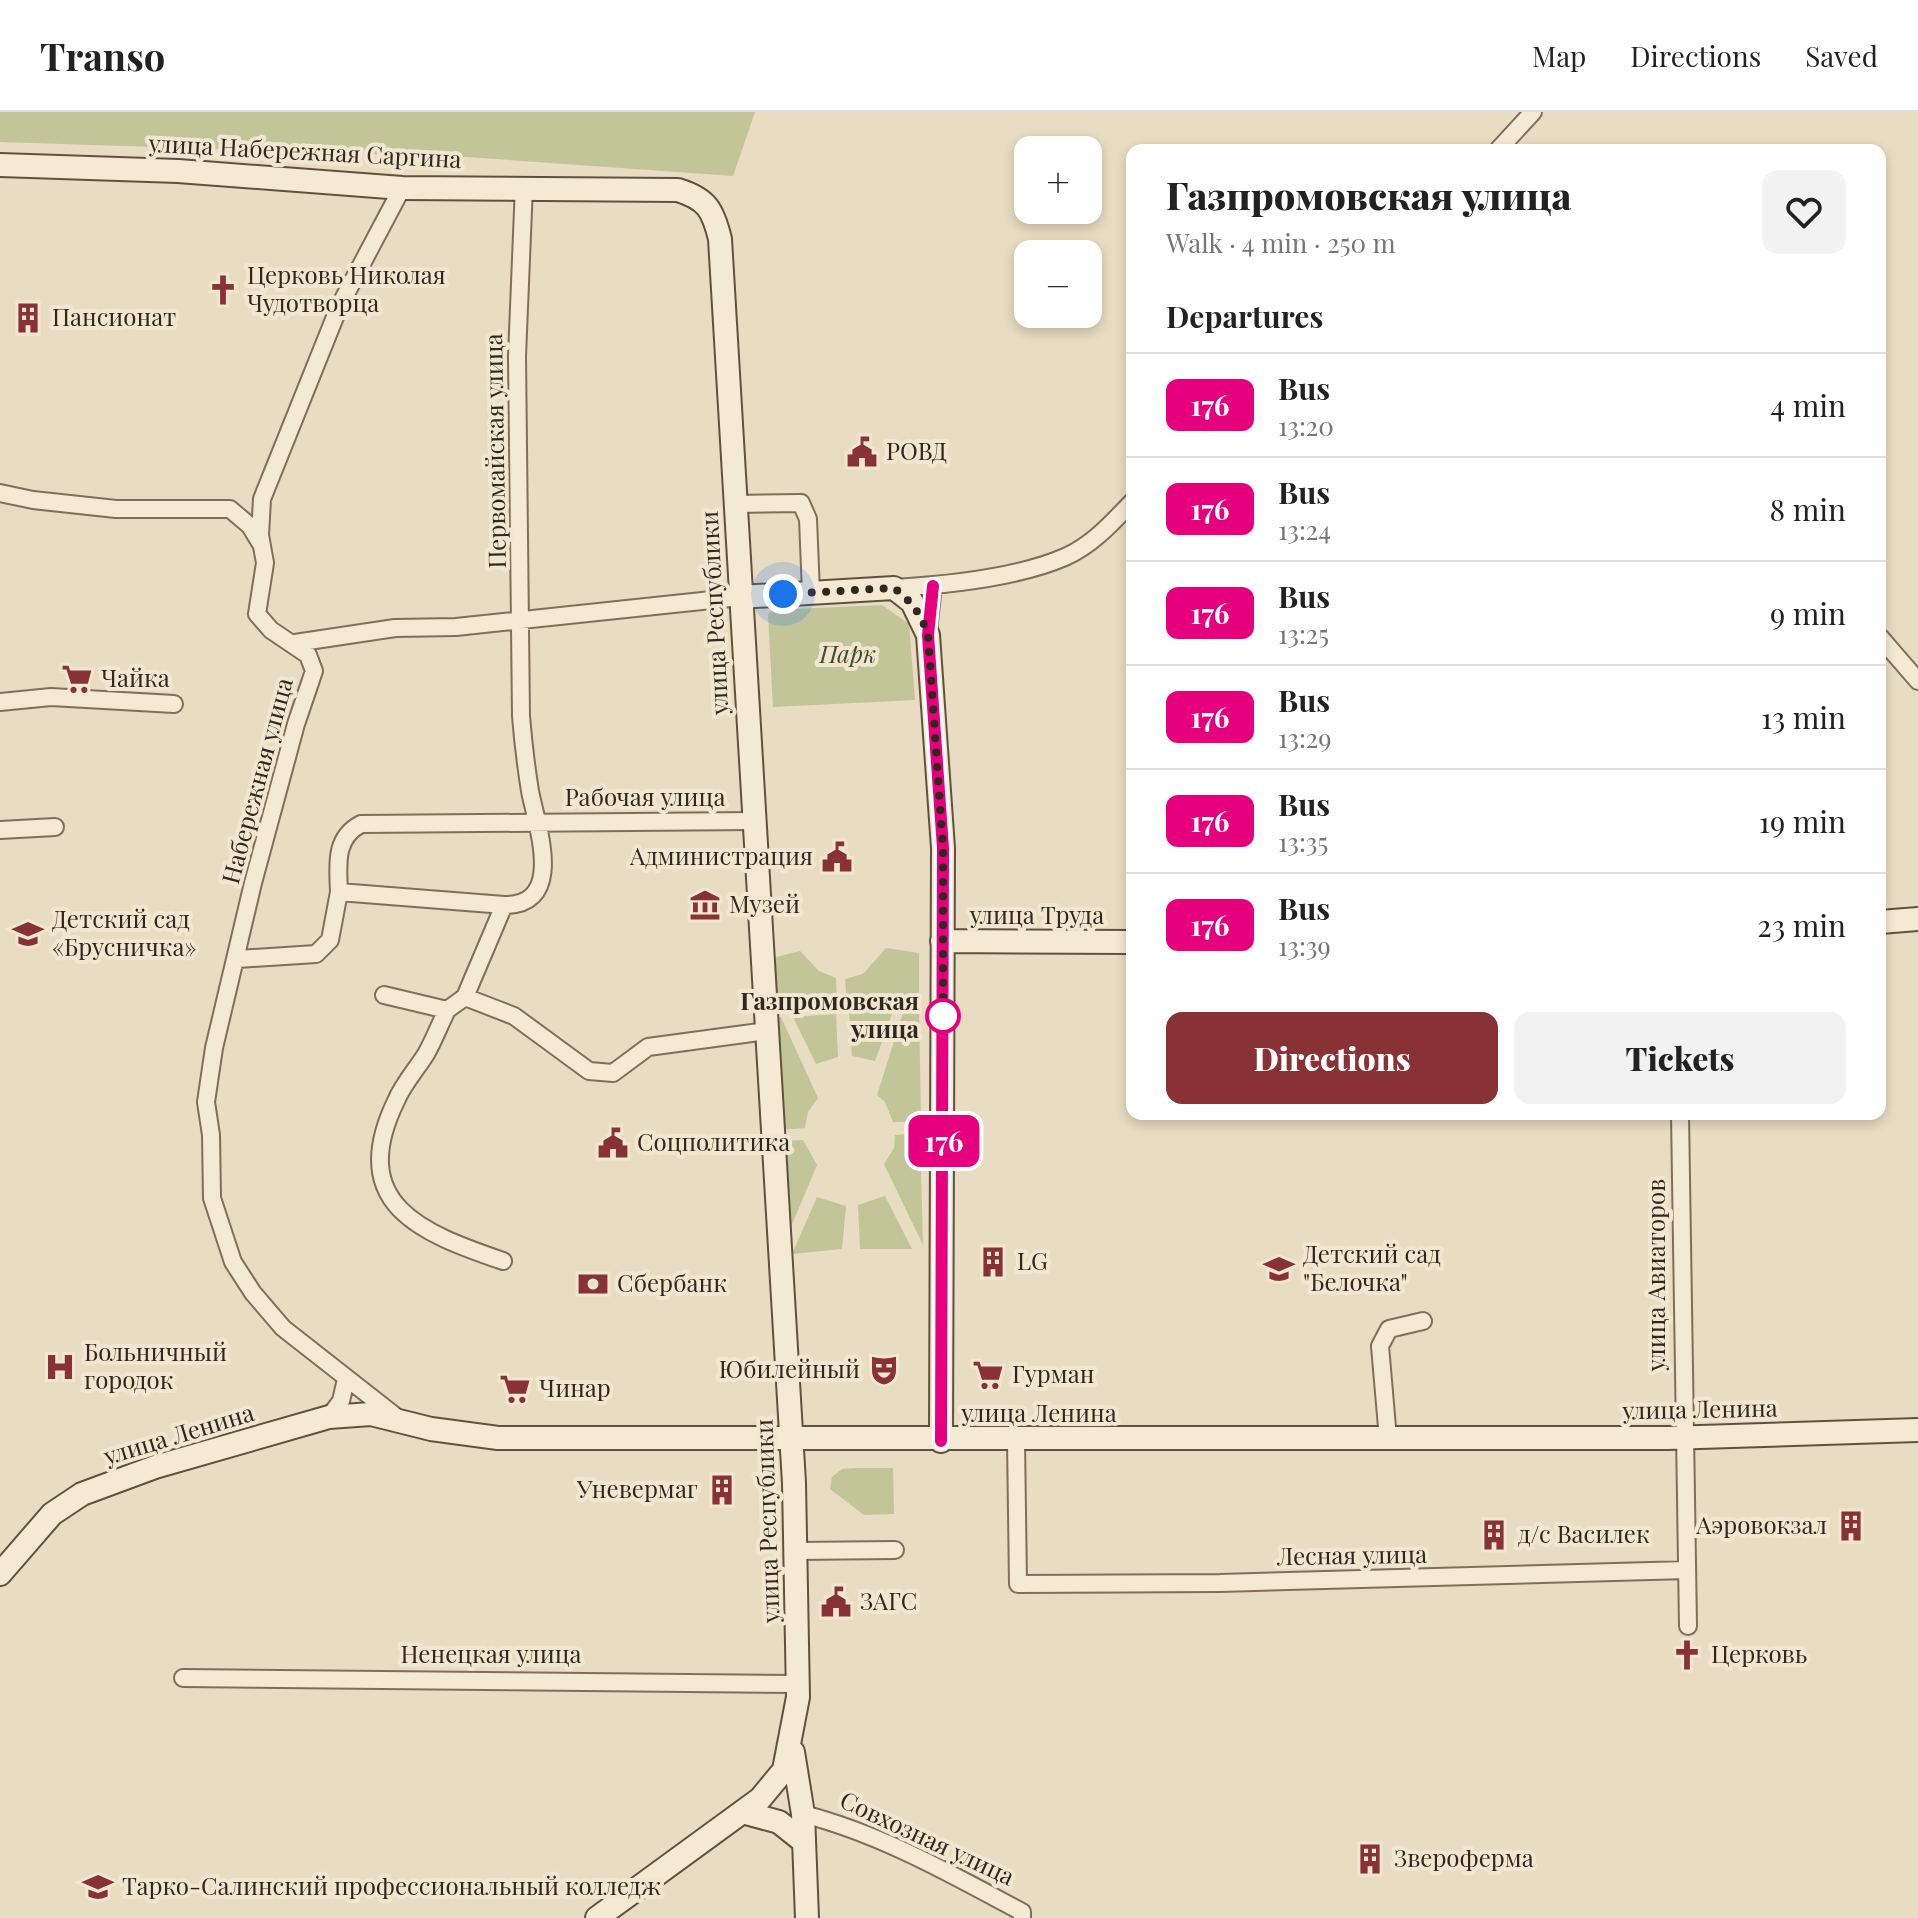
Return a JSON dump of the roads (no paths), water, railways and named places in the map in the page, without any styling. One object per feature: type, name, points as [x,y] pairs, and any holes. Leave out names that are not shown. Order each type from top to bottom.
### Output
[{"type":"street","points":[[1504,144],[1533,112]]},
{"type":"street","name":"улица Набережная Саргина","points":[[0,165],[178,171],[402,188],[524,186],[678,190],[701,198]]},
{"type":"street","name":"Первомайская улица","points":[[504,905],[526,899],[542,875],[543,839],[535,823],[521,716],[517,356],[524,186]]},
{"type":"street","name":"Набережная улица","points":[[238,959],[265,840],[314,671],[308,655],[295,643],[271,630],[257,614],[265,563],[262,499],[333,320],[402,188]]},
{"type":"street","name":"улица Республики","points":[[597,1918],[760,1799],[784,1770],[798,1684],[792,1440],[720,239],[714,212],[701,198]]},
{"type":"street","points":[[0,493],[33,500],[116,509],[248,508],[262,499]]},
{"type":"street","points":[[735,504],[801,503],[808,519],[811,593]]},
{"type":"street","points":[[295,643],[395,628],[456,627],[740,597],[953,585],[1064,557],[1102,534],[1126,508]]},
{"type":"street","points":[[230,509],[250,526],[262,545]]},
{"type":"street","points":[[933,586],[928,635],[943,848],[941,1441]]},
{"type":"street","points":[[894,588],[912,602],[928,635]]},
{"type":"street","points":[[1886,644],[1918,681]]},
{"type":"street","points":[[0,702],[51,697],[174,704]]},
{"type":"street","name":"Рабочая улица","points":[[238,959],[316,954],[330,940],[339,892],[338,857],[342,842],[350,830],[361,824],[754,821]]},
{"type":"street","points":[[0,830],[55,827]]},
{"type":"street","points":[[339,892],[504,905],[465,997],[447,1010],[428,1050],[396,1101],[383,1139],[380,1171],[396,1208],[430,1234],[503,1261]]},
{"type":"street","points":[[1886,922],[1918,919]]},
{"type":"street","name":"улица Труда","points":[[942,941],[1126,942]]},
{"type":"street","name":"улица Ленина","points":[[238,959],[214,1048],[206,1102],[211,1135],[212,1198],[233,1262],[253,1293],[283,1328],[346,1379],[405,1420]]},
{"type":"street","points":[[384,995],[447,1010]]},
{"type":"street","points":[[465,997],[514,1016],[589,1071],[613,1073],[648,1047],[767,1031]]},
{"type":"street","name":"улица Авиаторов","points":[[1680,1120],[1682,1436],[1688,1626]]},
{"type":"street","points":[[1388,1439],[1380,1346],[1389,1329],[1423,1321]]},
{"type":"street","points":[[329,1417],[341,1401],[346,1379]]},
{"type":"street","name":"улица Ленина","points":[[0,1574],[52,1514],[82,1494],[155,1467],[329,1417],[371,1414],[405,1420],[431,1429],[498,1438],[667,1436],[941,1441],[1388,1439],[1918,1430]]},
{"type":"street","name":"Лесная улица","points":[[1016,1440],[1018,1584],[1220,1583],[1687,1570]]},
{"type":"street","points":[[795,1551],[895,1550]]},
{"type":"street","name":"Ненецкая улица","points":[[183,1678],[798,1684]]},
{"type":"street","name":"Совхозная улица","points":[[791,1739],[803,1814],[807,1918]]},
{"type":"street","points":[[742,1812],[779,1822],[804,1842]]},
{"type":"street","name":"Совхозная улица","points":[[803,1814],[864,1833],[942,1869],[1022,1912],[1022,1918]]},
{"type":"place","name":"Церковь Николая Чудотворца","points":[[223,290]]},
{"type":"place","name":"Пансионат","points":[[28,318]]},
{"type":"place","name":"РОВД","points":[[862,452]]},
{"type":"place","name":"Чайка","points":[[77,679]]},
{"type":"place","name":"Администрация","points":[[837,857]]},
{"type":"place","name":"Музей","points":[[705,905]]},
{"type":"place","name":"Детский сад «Брусничка»","points":[[28,934]]},
{"type":"place","name":"Газпромовская улица","points":[[943,1016]]},
{"type":"place","name":"Соцполитика","points":[[613,1143]]},
{"type":"place","name":"LG","points":[[993,1262]]},
{"type":"place","name":"Детский сад \"Белочка\"","points":[[1279,1269]]},
{"type":"place","name":"Сбербанк","points":[[593,1284]]},
{"type":"place","name":"Больничный городок","points":[[60,1367]]},
{"type":"place","name":"Юбилейный","points":[[884,1370]]},
{"type":"place","name":"Гурман","points":[[988,1375]]},
{"type":"place","name":"Чинар","points":[[515,1389]]},
{"type":"place","name":"Уневермаг","points":[[722,1490]]},
{"type":"place","name":"Аэровокзал","points":[[1851,1526]]},
{"type":"place","name":"д/с Василек","points":[[1494,1535]]},
{"type":"place","name":"ЗАГС","points":[[836,1602]]},
{"type":"place","name":"Церковь","points":[[1687,1655]]},
{"type":"place","name":"Звероферма","points":[[1370,1859]]},
{"type":"place","name":"Тарко-Салинский профессиональный колледж","points":[[98,1887]]},
{"type":"park label","name":"Парк","points":[[848,655]]}]
